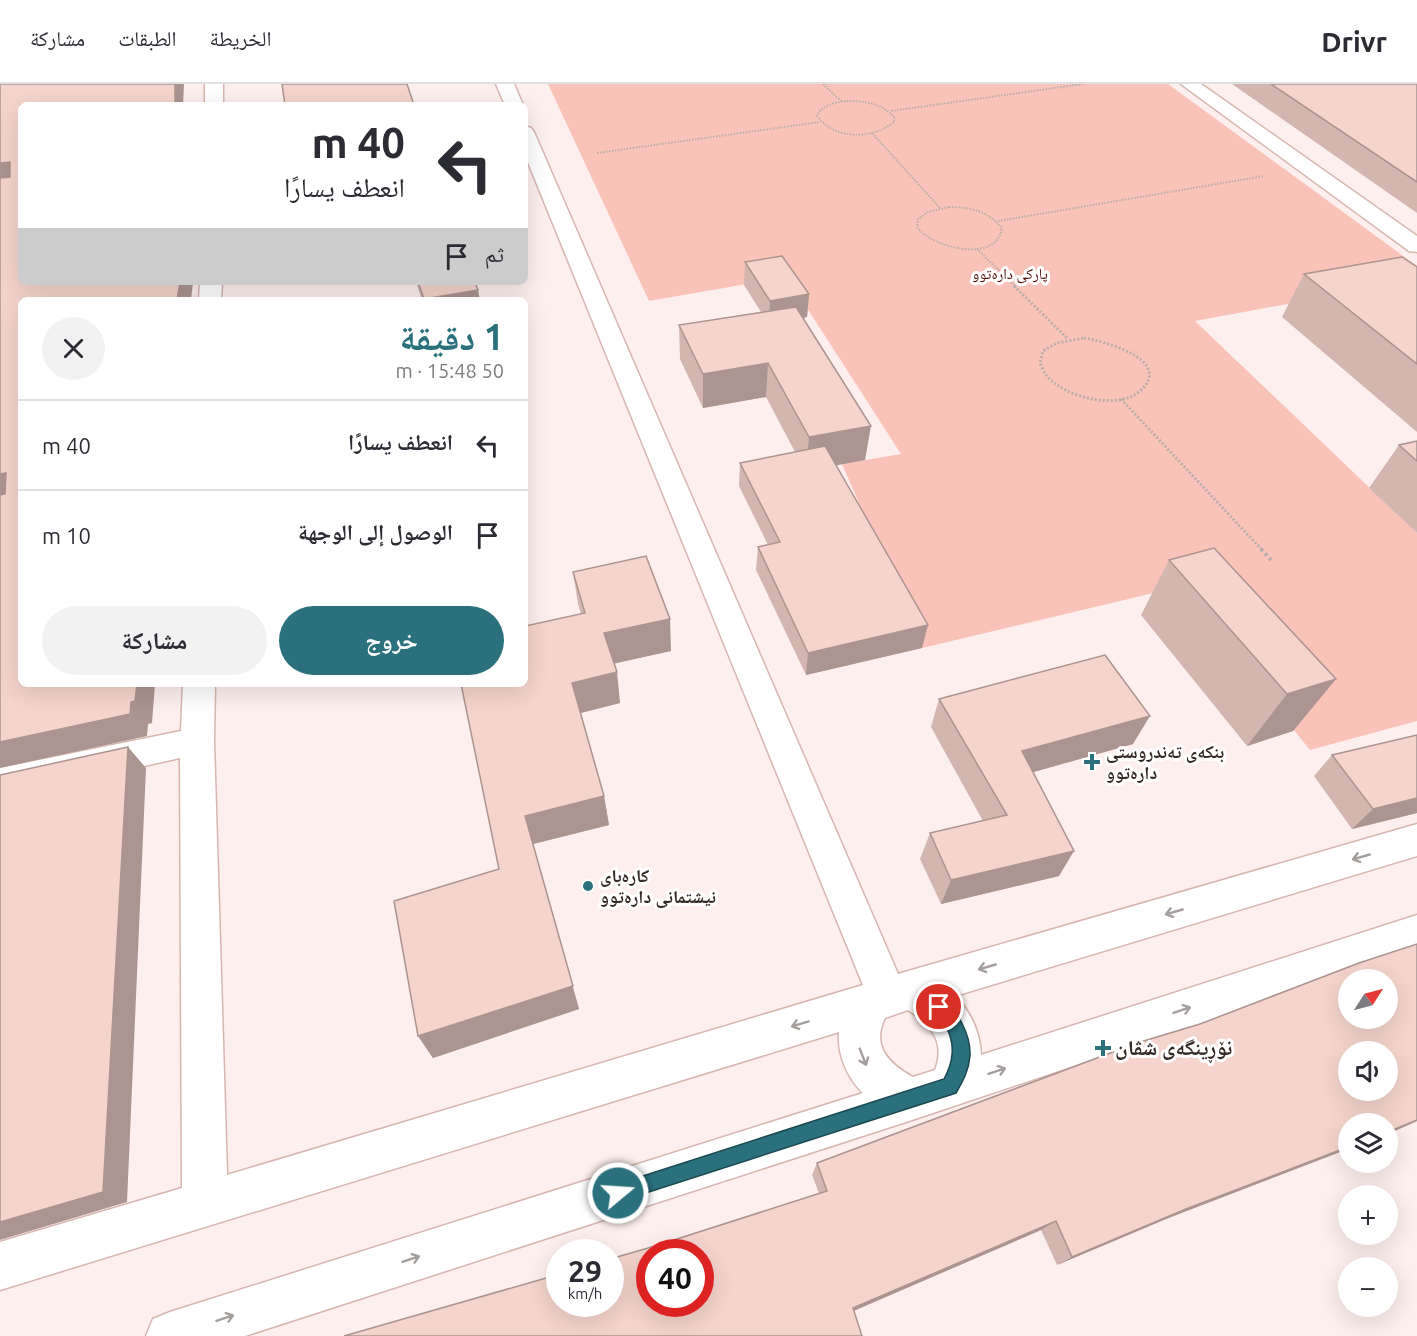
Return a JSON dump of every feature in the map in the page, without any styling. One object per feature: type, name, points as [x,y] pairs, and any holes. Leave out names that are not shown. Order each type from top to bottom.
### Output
[{"type":"street","points":[[214,84],[214,102]]},
{"type":"street","points":[[505,84],[513,102]]},
{"type":"street","points":[[1190,84],[1306,169],[1417,246]]},
{"type":"street","points":[[528,139],[889,997]]},
{"type":"street","points":[[199,687],[197,741],[205,1204]]},
{"type":"street","points":[[0,783],[197,741]]},
{"type":"street","points":[[0,1266],[1417,840]]},
{"type":"street","points":[[183,1334],[931,1093],[1417,933]]},
{"type":"street","points":[[889,997],[924,997],[939,1007],[951,1021],[958,1037],[961,1055],[958,1072],[931,1093],[894,1093],[878,1082],[866,1066],[860,1049],[859,1032],[863,1016],[889,997]]},
{"type":"path","points":[[823,84],[841,101]]},
{"type":"path","points":[[891,111],[894,117],[890,127],[872,133],[836,131],[820,122],[817,116],[825,106],[841,101],[872,103],[891,111],[1083,84]]},
{"type":"path","points":[[597,153],[820,122]]},
{"type":"path","points":[[872,133],[940,208]]},
{"type":"path","points":[[998,221],[1306,169]]},
{"type":"path","points":[[964,207],[977,210],[998,221],[1002,228],[1002,235],[998,241],[977,249],[949,248],[926,239],[916,225],[919,218],[926,212],[940,208],[964,207]]},
{"type":"path","points":[[977,249],[1068,339]]},
{"type":"path","points":[[1068,339],[1102,340],[1118,345],[1143,362],[1148,372],[1148,382],[1142,390],[1131,397],[1121,399],[1096,400],[1061,389],[1048,380],[1041,369],[1039,359],[1044,350],[1054,343],[1068,339]]},
{"type":"path","points":[[1121,399],[1273,562]]},
{"type":"green space","name":"پارکی دارەتوو","points":[[548,84],[1168,84],[1417,266],[1417,280],[1195,321],[1417,533],[1417,721],[1310,750],[1179,587],[922,648],[842,464],[901,454],[787,277],[649,301]]},
{"type":"building","points":[[0,84],[175,84],[175,102],[18,102],[18,285],[180,285],[178,297],[18,297],[18,687],[137,687],[135,701],[131,702],[130,714],[0,742],[0,495],[5,494],[6,473],[0,474],[0,178],[10,177],[10,162],[0,163]]},
{"type":"building","points":[[282,84],[407,84],[413,102],[285,102]]},
{"type":"building","points":[[1271,84],[1417,84],[1417,182]]},
{"type":"building","points":[[782,256],[809,294],[770,301],[745,262]]},
{"type":"building","points":[[1402,257],[1417,267],[1417,364],[1304,274]]},
{"type":"building","points":[[419,285],[476,285],[478,290],[436,297],[423,297]]},
{"type":"building","points":[[796,307],[871,426],[809,437],[768,363],[703,374],[679,325]]},
{"type":"building","points":[[1417,441],[1417,461],[1399,445]]},
{"type":"building","points":[[825,446],[928,625],[808,653],[758,547],[780,542],[740,463]]},
{"type":"building","points":[[1214,548],[1336,679],[1287,694],[1169,560]]},
{"type":"building","points":[[646,556],[670,619],[604,633],[617,672],[572,683],[604,796],[525,816],[573,986],[418,1036],[394,901],[499,869],[462,687],[528,687],[528,625],[585,613],[573,572]]},
{"type":"building","points":[[1105,655],[1150,716],[1022,751],[1074,851],[951,880],[930,833],[1007,815],[939,699]]},
{"type":"building","points":[[1417,735],[1417,798],[1373,809],[1332,755]]},
{"type":"building","points":[[128,747],[103,1192],[0,1222],[0,775]]},
{"type":"building","points":[[1417,944],[1417,1120],[1398,1128],[1398,1113],[1338,1113],[1338,1151],[1186,1209],[1072,1257],[1056,1221],[853,1308],[862,1336],[344,1336],[546,1278],[546,1317],[624,1317],[624,1255],[636,1251],[636,1317],[714,1317],[714,1239],[677,1239],[827,1191],[817,1163],[1137,1043],[1200,1024],[1338,971],[1338,1029],[1398,1029],[1398,969],[1343,969]]},
{"type":"place","name":"بنکەی تەندروستی دارەتوو","points":[[1092,762]]},
{"type":"place","name":"کارەبای نیشتمانی دارەتوو","points":[[588,886]]},
{"type":"place","name":"نۆڕینگەی شڤان","points":[[1103,1048]]},
{"type":"route","points":[[618,1193],[950,1086],[958,1072],[961,1055],[958,1037],[951,1021],[939,1007]]}]
